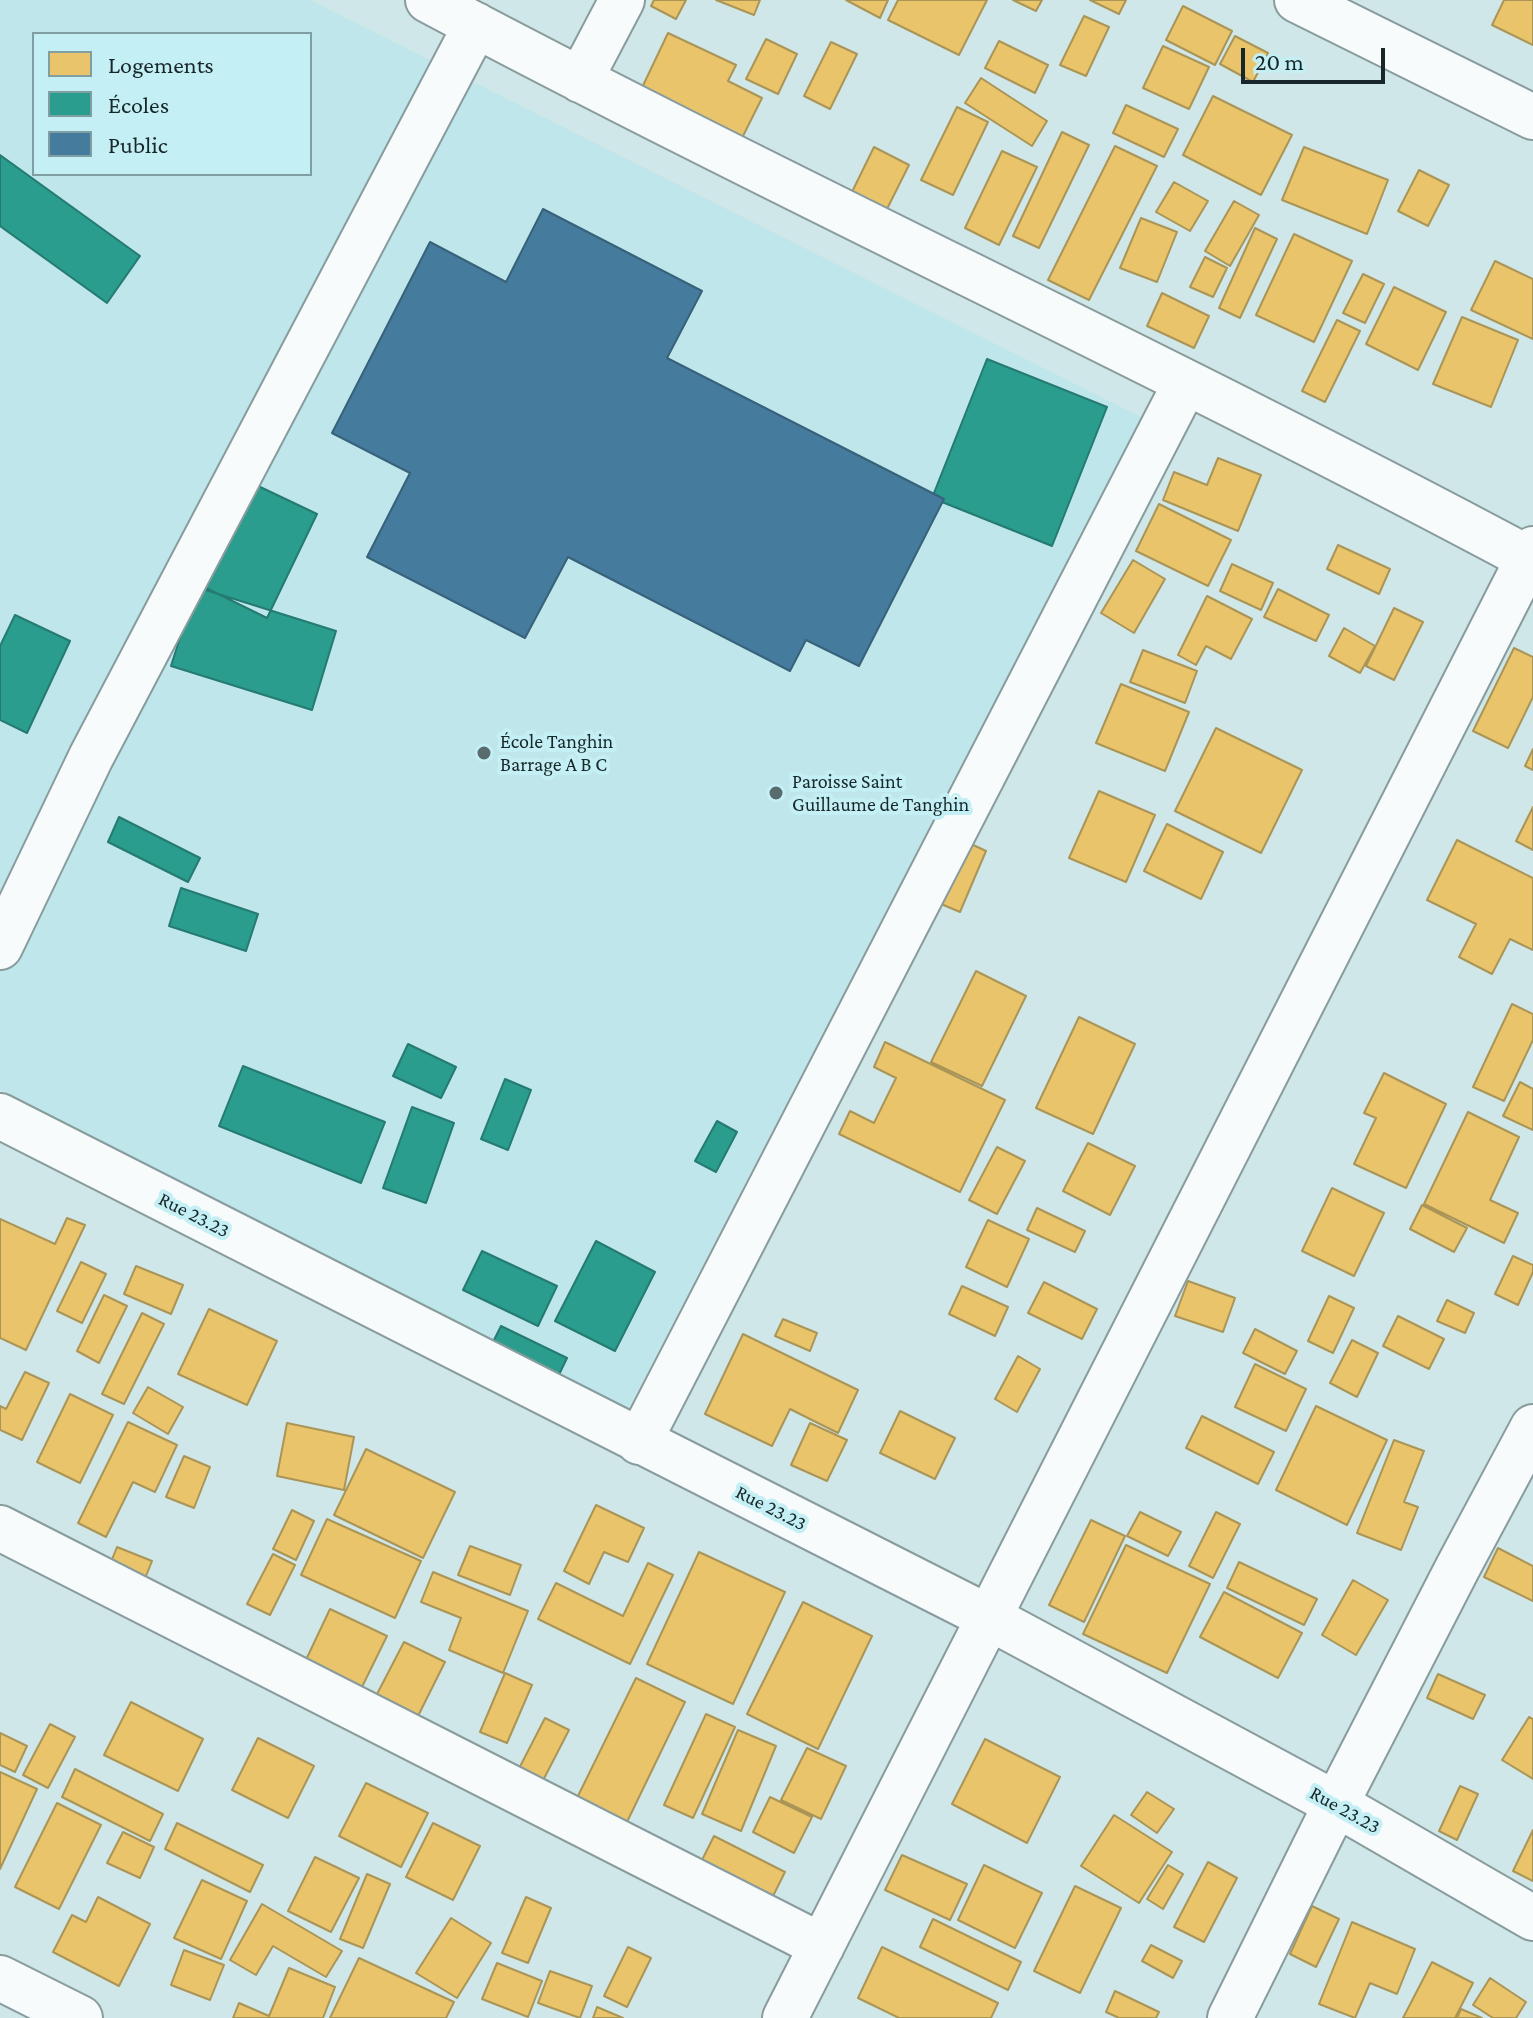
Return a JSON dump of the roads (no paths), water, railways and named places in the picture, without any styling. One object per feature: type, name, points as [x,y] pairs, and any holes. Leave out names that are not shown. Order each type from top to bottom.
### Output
[{"type":"street","points":[[428,0],[580,80],[1531,556],[785,2018]]},
{"type":"street","points":[[580,80],[622,0]]},
{"type":"street","points":[[1297,0],[1533,117]]},
{"type":"street","points":[[0,947],[91,757],[476,25]]},
{"type":"street","points":[[639,1442],[1186,382]]},
{"type":"street","name":"Rue 23.23","points":[[0,1116],[990,1618],[1336,1804],[1533,1918]]},
{"type":"street","points":[[1230,2018],[1458,1567],[1528,1450]]},
{"type":"street","points":[[0,1528],[822,1946]]},
{"type":"street","points":[[0,1978],[80,2018]]},
{"type":"place","name":"École Tanghin Barrage A B C","points":[[484,753]]},
{"type":"place","name":"Paroisse Saint Guillaume de Tanghin","points":[[776,793]]}]
